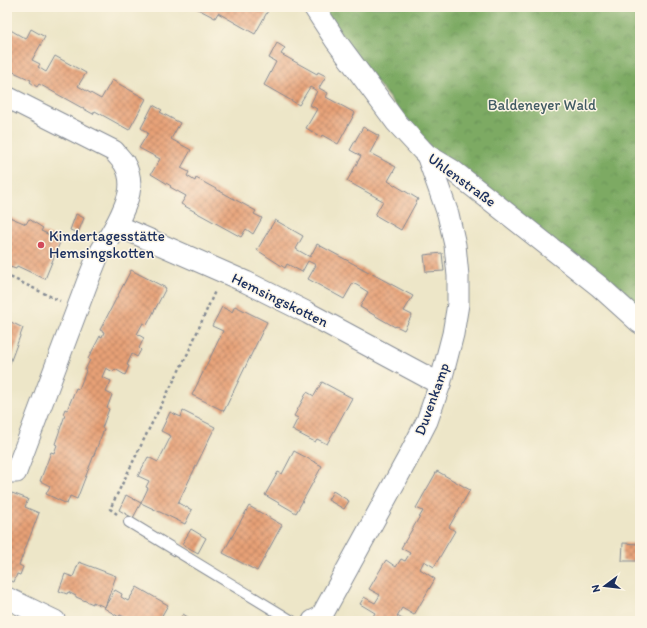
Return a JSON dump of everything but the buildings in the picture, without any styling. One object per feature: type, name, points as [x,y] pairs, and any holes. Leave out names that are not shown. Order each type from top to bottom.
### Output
[{"type":"street","name":"Uhlenstraße","points":[[314,7],[336,41],[411,140],[427,155],[452,170],[599,286],[640,323]]},
{"type":"street","points":[[7,97],[114,151],[124,163],[130,180],[128,200],[98,258],[77,309],[16,472],[7,472]]},
{"type":"street","name":"Duvenkamp","points":[[313,621],[321,617],[427,421],[440,384],[453,334],[458,304],[456,245],[448,214],[427,155]]},
{"type":"street","name":"Hemsingskotten","points":[[116,225],[246,282],[308,313],[440,384]]},
{"type":"street","points":[[7,598],[55,621]]},
{"type":"lane","points":[[129,522],[292,621]]},
{"type":"path","points":[[9,267],[8,276],[77,309]]},
{"type":"path","points":[[129,522],[110,509],[188,353],[205,312],[224,273]]},
{"type":"green space","name":"Baldeneyer Wald","points":[[319,7],[640,7],[640,315],[429,150]]},
{"type":"place","name":"Kindertagesstätte Hemsingskotten","points":[[41,245]]}]
